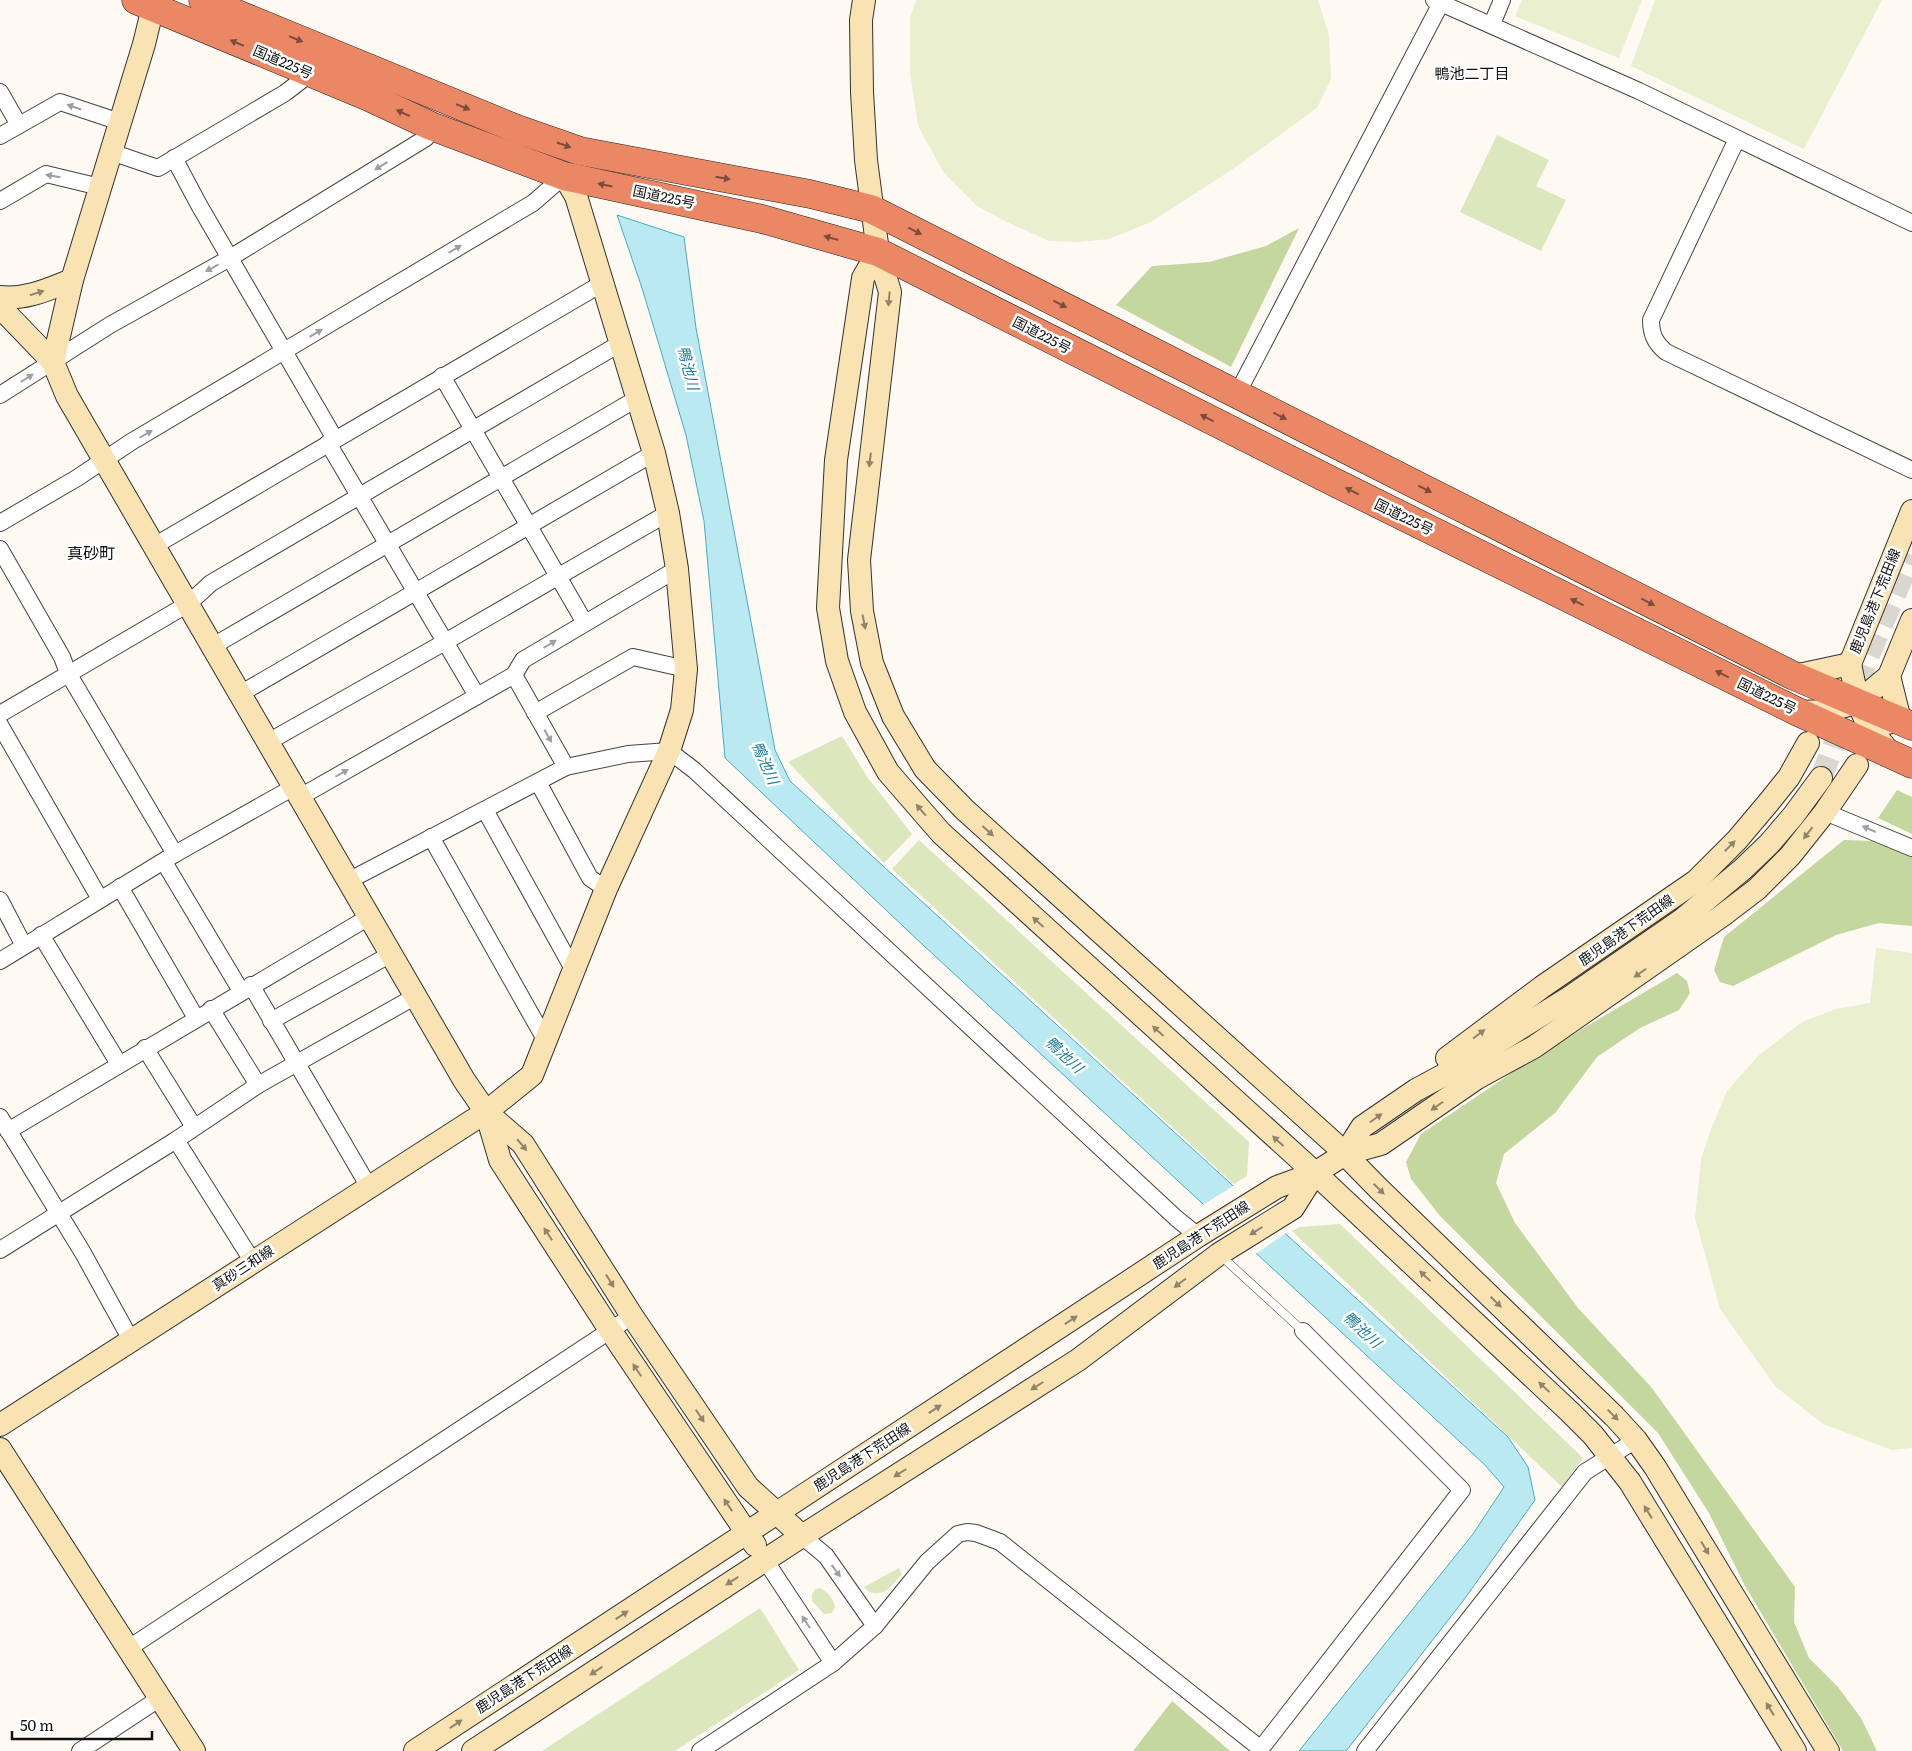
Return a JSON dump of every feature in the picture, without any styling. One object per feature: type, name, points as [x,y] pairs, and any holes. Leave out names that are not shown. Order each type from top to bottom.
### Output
[{"type":"highway","name":"国道225号","points":[[203,0],[517,130],[580,151],[810,194],[871,209],[1794,676],[1856,721],[1902,760]]},
{"type":"highway","name":"国道225号","points":[[144,3],[431,126],[564,176],[762,219],[878,252],[1338,484],[1798,712],[1856,721],[1906,723]]},
{"type":"street","points":[[864,0],[861,20],[862,92],[871,209],[878,252],[890,292],[859,560],[862,611],[872,662],[893,716],[925,769],[965,810],[1335,1144],[1636,1440],[1660,1475],[1828,1751]]},
{"type":"street","points":[[1492,24],[1502,0]]},
{"type":"street","points":[[1237,394],[1438,2],[1492,24],[1639,90],[1912,224]]},
{"type":"street","points":[[53,362],[72,280],[120,122],[144,3]]},
{"type":"street","points":[[111,152],[158,168],[285,93],[310,73]]},
{"type":"street","points":[[0,92],[19,125]]},
{"type":"street","points":[[0,136],[60,102],[120,122]]},
{"type":"street","points":[[0,395],[110,325],[230,258],[426,138],[431,126]]},
{"type":"street","points":[[1737,139],[1651,320],[1653,338],[1658,346],[1666,352],[1912,470]]},
{"type":"street","points":[[174,158],[286,352],[360,496],[477,696]]},
{"type":"street","points":[[0,201],[46,174],[100,187]]},
{"type":"street","points":[[0,523],[533,203],[564,176]]},
{"type":"street","name":"真砂三和線","points":[[0,1424],[486,1112],[532,1075],[606,889],[669,751],[682,710],[686,669],[677,569],[668,513],[654,454],[576,196],[564,176]]},
{"type":"street","points":[[878,252],[863,278],[836,460],[828,608],[837,661],[855,712],[888,772],[941,833],[1315,1173],[1570,1412],[1611,1456],[1630,1482],[1795,1751]]},
{"type":"street","points":[[0,297],[29,296],[72,280]]},
{"type":"street","points":[[154,546],[603,283]]},
{"type":"street","points":[[0,307],[53,362],[67,396],[464,1080],[486,1112],[523,1144],[632,1316],[748,1487],[826,1556],[875,1626]]},
{"type":"street","points":[[0,714],[188,604],[211,583],[621,343]]},
{"type":"street","points":[[442,376],[585,623]]},
{"type":"street","points":[[212,646],[638,398]]},
{"type":"street","points":[[240,694],[654,454]]},
{"type":"street","name":"鹿児島港下荒田線","points":[[1850,664],[1912,511]]},
{"type":"street","points":[[268,742],[668,513]]},
{"type":"street","points":[[0,549],[6,572],[62,657],[68,673],[169,858],[246,988],[271,1021],[369,1187]]},
{"type":"street","points":[[0,961],[169,858],[297,792],[514,675],[523,660],[677,569]]},
{"type":"street","points":[[1856,721],[1828,711],[1798,712],[1808,743],[1856,721],[1889,676],[1912,620]]},
{"type":"street","points":[[535,713],[633,657],[686,669]]},
{"type":"street","points":[[1794,676],[1850,664],[1856,721],[1857,765],[1902,760]]},
{"type":"street","points":[[514,675],[566,767]]},
{"type":"street","points":[[1794,676],[1828,711],[1856,721]]},
{"type":"street","points":[[1889,676],[1906,723]]},
{"type":"street","points":[[0,725],[100,899]]},
{"type":"street","name":"鹿児島港下荒田線","points":[[1416,1090],[1447,1058],[1534,993],[1696,880],[1737,840],[1769,802],[1789,777],[1808,743]]},
{"type":"street","points":[[348,881],[566,767],[628,754],[669,751],[694,770],[1198,1236]]},
{"type":"street","name":"鹿児島港下荒田線","points":[[415,1751],[1198,1236],[1276,1187],[1315,1173],[1345,1154],[1381,1144],[1477,1078],[1534,1047],[1723,915],[1757,889],[1790,856],[1825,812],[1857,765]]},
{"type":"street","name":"鹿児島港下荒田線","points":[[1345,1154],[1362,1127],[1416,1090],[1453,1070],[1570,997],[1683,919],[1743,869],[1769,844],[1793,816],[1820,778]]},
{"type":"street","points":[[538,782],[590,878],[606,889]]},
{"type":"street","points":[[484,810],[573,969]]},
{"type":"street","points":[[1825,812],[1912,848]]},
{"type":"street","points":[[431,837],[546,1042]]},
{"type":"street","points":[[120,887],[196,1018]]},
{"type":"street","points":[[0,900],[24,946]]},
{"type":"street","points":[[131,1340],[83,1253],[4,1124],[119,1064],[369,916]]},
{"type":"street","points":[[41,935],[119,1064]]},
{"type":"street","points":[[271,1021],[391,954]]},
{"type":"street","points":[[0,1250],[176,1140],[258,1085],[416,996]]},
{"type":"street","name":"鹿児島港下荒田線","points":[[1477,1078],[1570,997]]},
{"type":"street","points":[[211,1009],[258,1085]]},
{"type":"street","points":[[145,1048],[194,1127]]},
{"type":"street","points":[[486,1112],[500,1160],[610,1330],[833,1662]]},
{"type":"street","points":[[176,1140],[253,1262]]},
{"type":"street","name":"鹿児島港下荒田線","points":[[473,1751],[802,1536],[1078,1360],[1219,1254],[1293,1208],[1315,1173]]},
{"type":"street","points":[[128,1648],[632,1316]]},
{"type":"street","points":[[700,1751],[833,1662],[875,1626],[927,1562],[958,1534],[967,1532],[989,1537],[1000,1542],[1260,1750],[1462,1490],[1303,1331]]},
{"type":"street","points":[[1365,1751],[1570,1490],[1586,1472],[1636,1440]]},
{"type":"street","points":[[0,1449],[194,1751]]},
{"type":"street","points":[[80,1751],[160,1698]]},
{"type":"lane","points":[[1219,1254],[1303,1331]]},
{"type":"green space","points":[[916,0],[1318,0],[1329,35],[1331,79],[1317,108],[1236,167],[1151,222],[1109,239],[1078,242],[1049,241],[977,206],[944,173],[918,126],[910,72],[910,18]]},
{"type":"green space","points":[[1522,0],[1642,0],[1619,58],[1515,16]]},
{"type":"green space","points":[[1655,0],[1882,0],[1804,149],[1631,66]]},
{"type":"green space","points":[[1497,135],[1549,160],[1536,186],[1566,200],[1541,251],[1460,212]]},
{"type":"green space","points":[[1299,228],[1231,367],[1116,305],[1152,266],[1209,262],[1266,246]]},
{"type":"green space","points":[[842,736],[868,778],[912,834],[884,863],[788,762]]},
{"type":"green space","points":[[1897,790],[1912,797],[1912,834],[1878,818]]},
{"type":"green space","points":[[919,840],[1249,1142],[1247,1176],[1234,1184],[892,869]]},
{"type":"green space","points":[[1844,840],[1875,841],[1912,857],[1912,926],[1879,923],[1836,935],[1733,986],[1720,982],[1714,970],[1724,937]]},
{"type":"green space","points":[[1876,948],[1912,953],[1912,1448],[1892,1450],[1823,1424],[1775,1386],[1720,1309],[1695,1218],[1701,1159],[1727,1091],[1758,1056],[1802,1022],[1836,1009],[1870,1003]]},
{"type":"green space","points":[[1677,973],[1687,981],[1690,993],[1679,1010],[1640,1028],[1597,1057],[1555,1113],[1504,1154],[1496,1183],[1515,1223],[1578,1308],[1652,1388],[1795,1587],[1794,1622],[1809,1658],[1838,1687],[1861,1718],[1877,1751],[1843,1751],[1745,1586],[1709,1513],[1658,1433],[1440,1216],[1411,1179],[1406,1162],[1421,1134],[1510,1074]]},
{"type":"green space","points":[[1340,1224],[1583,1458],[1562,1487],[1292,1231],[1299,1227]]},
{"type":"green space","points":[[899,1568],[902,1574],[888,1589],[875,1593],[869,1592],[864,1587]]},
{"type":"green space","points":[[820,1588],[828,1593],[833,1601],[835,1607],[832,1613],[824,1614],[812,1601],[812,1594],[815,1589]]},
{"type":"green space","points":[[760,1608],[799,1670],[675,1751],[542,1751]]},
{"type":"green space","points":[[1172,1701],[1230,1751],[1133,1751]]},
{"type":"water","name":"鴨池川","points":[[617,215],[684,237],[696,328],[775,750],[790,781],[1508,1437],[1528,1467],[1535,1500],[1463,1601],[1346,1751],[1299,1751],[1473,1534],[1504,1487],[1485,1465],[922,944],[725,758],[704,521],[686,435],[642,288]]},
{"type":"pier","points":[[1235,1185],[1286,1233],[1254,1255],[1201,1206]]},
{"type":"tunnel","points":[[1821,778],[1869,655],[1912,555]]},
{"type":"district","name":"鴨池二丁目","points":[[1472,74]]},
{"type":"district","name":"真砂町","points":[[91,553]]}]
